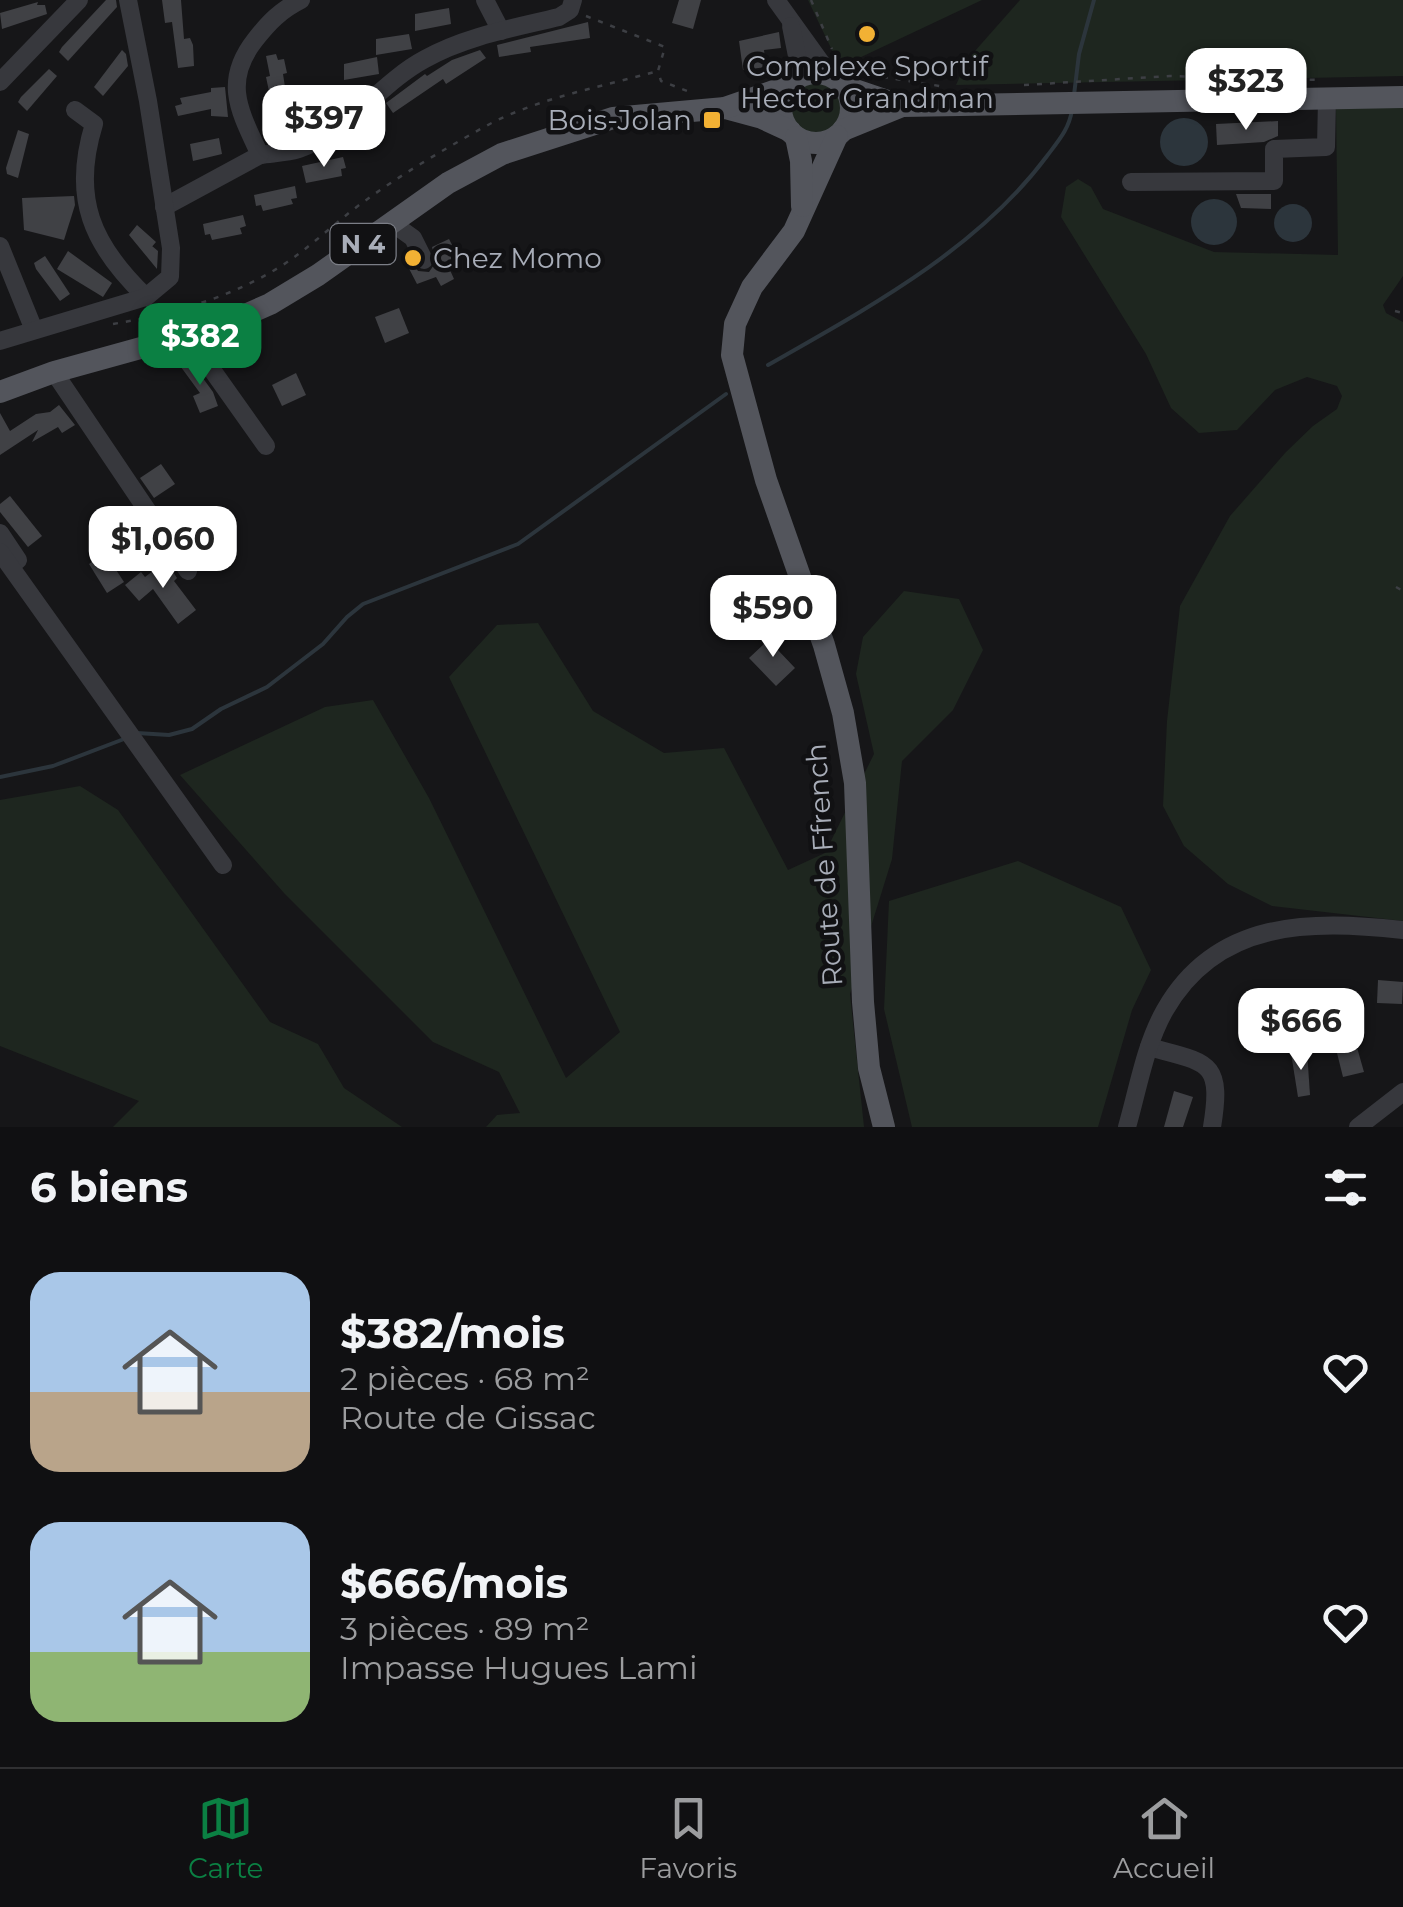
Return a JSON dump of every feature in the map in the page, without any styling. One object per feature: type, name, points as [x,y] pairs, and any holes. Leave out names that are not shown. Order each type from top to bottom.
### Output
[{"type":"main road","points":[[802,214],[801,161],[781,109],[792,82],[811,73],[902,106],[1116,102],[1328,90],[1403,98]]},
{"type":"main road","points":[[836,81],[851,103],[851,113],[840,133]]},
{"type":"main road","name":"N 4","points":[[0,392],[54,372],[220,326],[270,304],[448,182],[502,154],[613,118],[725,108],[792,82]]},
{"type":"main road","points":[[793,134],[817,143],[902,106]]},
{"type":"main road","name":"N 4","points":[[725,108],[762,118],[793,134]]},
{"type":"main road","name":"Route de Ffrench","points":[[840,133],[794,232],[752,287],[735,324],[732,356],[766,480],[843,713],[854,782],[862,1002],[870,1068],[884,1127]]},
{"type":"street","points":[[0,82],[79,0]]},
{"type":"street","points":[[0,340],[146,297],[170,277],[171,248],[128,0]]},
{"type":"street","points":[[260,155],[236,100],[236,76],[242,56],[280,11],[302,0]]},
{"type":"street","points":[[485,0],[501,32]]},
{"type":"street","points":[[164,207],[260,155],[296,150],[322,139],[374,94],[423,60],[458,43],[559,17],[572,5]]},
{"type":"street","points":[[781,6],[836,81]]},
{"type":"street","points":[[781,6],[794,36],[792,82]]},
{"type":"street","points":[[1131,182],[1274,181],[1274,149],[1326,147],[1328,90]]},
{"type":"street","points":[[75,110],[94,124],[84,180],[85,198],[97,236],[114,266],[146,297]]},
{"type":"street","points":[[392,223],[413,238],[424,260]]},
{"type":"street","points":[[0,246],[34,330]]},
{"type":"street","points":[[188,336],[266,446]]},
{"type":"street","points":[[54,372],[188,571]]},
{"type":"street","points":[[0,534],[50,605]]},
{"type":"street","points":[[0,552],[222,866]]},
{"type":"street","points":[[1126,1127],[1164,1012],[1183,983],[1212,956],[1256,934],[1309,924],[1403,930]]},
{"type":"street","points":[[1149,1048],[1199,1060],[1214,1075],[1218,1092],[1212,1127]]},
{"type":"street","points":[[1358,1127],[1403,1092]]},
{"type":"path","points":[[811,0],[834,55],[866,75],[952,88]]},
{"type":"path","points":[[572,5],[665,47],[658,71],[660,82],[696,94]]},
{"type":"path","points":[[102,326],[165,315],[228,293],[276,269],[361,204],[487,126],[548,102],[658,71]]},
{"type":"path","points":[[1022,85],[1170,76],[1328,90]]},
{"type":"path","points":[[1395,311],[1403,312]]},
{"type":"path","points":[[1396,587],[1403,591]]},
{"type":"shaded area","name":"Complexe Sportif Hector Grandman","points":[[808,0],[982,0],[840,67]]},
{"type":"shaded area","points":[[1020,0],[1403,0],[1403,76],[956,85],[967,60]]},
{"type":"shaded area","points":[[815,79],[835,87],[843,107],[835,127],[815,135],[795,127],[787,107],[795,87]]},
{"type":"shaded area","points":[[1403,103],[1403,276],[1383,305],[1386,313],[1403,322],[1403,921],[1272,906],[1228,884],[1184,846],[1163,806],[1167,721],[1180,606],[1230,516],[1286,452],[1337,409],[1342,396],[1337,386],[1307,377],[1275,390],[1237,430],[1199,433],[1171,408],[1146,354],[1061,217],[1066,187],[1078,179],[1091,187],[1103,209],[1214,252],[1338,255],[1336,108]]},
{"type":"shaded area","points":[[1184,118],[1201,125],[1208,142],[1201,159],[1184,166],[1167,159],[1160,142],[1167,125]]},
{"type":"shaded area","points":[[1214,199],[1230,206],[1237,222],[1230,238],[1214,245],[1198,238],[1191,222],[1198,206]]},
{"type":"shaded area","points":[[1293,204],[1306,210],[1312,223],[1306,236],[1293,242],[1280,236],[1274,223],[1280,210]]},
{"type":"shaded area","points":[[904,591],[959,599],[983,650],[953,710],[902,761],[892,859],[850,994],[864,1127],[486,1127],[497,1115],[520,1113],[499,1072],[433,1042],[284,893],[180,775],[325,707],[373,700],[429,798],[566,1078],[620,1032],[449,677],[497,625],[538,623],[593,711],[664,753],[724,748],[788,870],[825,853],[874,754],[856,674],[863,637]]},
{"type":"shaded area","points":[[80,786],[118,810],[270,1022],[318,1044],[344,1088],[402,1127],[113,1127],[139,1101],[0,1046],[0,800]]},
{"type":"shaded area","points":[[1018,861],[1121,907],[1151,970],[1132,1010],[1098,1127],[912,1127],[884,1009],[889,901]]},
{"type":"building","points":[[106,0],[116,0],[117,7],[68,61],[59,52],[62,47]]},
{"type":"building","points":[[162,0],[181,0],[184,39],[190,38],[193,45],[194,66],[178,68],[172,22],[165,23]]},
{"type":"building","points":[[679,0],[701,0],[693,29],[672,23]]},
{"type":"building","points":[[38,2],[37,5],[45,5],[47,14],[2,29],[0,13]]},
{"type":"building","points":[[449,8],[451,24],[415,31],[415,14]]},
{"type":"building","points":[[588,22],[590,38],[530,47],[531,52],[499,57],[497,45]]},
{"type":"building","points":[[779,32],[781,48],[764,50],[766,67],[743,70],[739,41]]},
{"type":"building","points":[[409,34],[412,49],[376,55],[376,39]]},
{"type":"building","points":[[122,50],[128,66],[103,96],[94,87]]},
{"type":"building","points":[[480,50],[486,58],[446,84],[443,79],[393,113],[386,103],[425,74]]},
{"type":"building","points":[[276,54],[278,60],[284,59],[285,87],[270,96],[266,56]]},
{"type":"building","points":[[377,57],[379,74],[344,80],[344,64]]},
{"type":"building","points":[[49,69],[57,76],[27,111],[18,102]]},
{"type":"building","points":[[225,87],[228,117],[211,116],[211,109],[178,116],[175,106],[182,104],[180,98]]},
{"type":"building","points":[[314,92],[334,93],[334,104],[328,104],[328,113],[313,112],[313,120],[293,119],[293,102],[313,103]]},
{"type":"building","points":[[1278,121],[1278,136],[1264,142],[1217,145],[1216,124]]},
{"type":"building","points":[[18,130],[29,134],[18,178],[7,174],[6,168]]},
{"type":"building","points":[[219,138],[222,154],[193,161],[190,144]]},
{"type":"building","points":[[343,157],[346,168],[341,169],[342,176],[306,183],[302,166]]},
{"type":"building","points":[[295,186],[297,198],[291,199],[293,204],[263,211],[261,205],[256,206],[254,195]]},
{"type":"building","points":[[1236,194],[1271,194],[1271,209],[1241,208]]},
{"type":"building","points":[[74,196],[64,240],[24,230],[22,198]]},
{"type":"building","points":[[243,215],[246,226],[240,228],[242,234],[212,240],[210,234],[205,235],[203,224]]},
{"type":"building","points":[[137,225],[156,242],[152,246],[158,251],[157,269],[129,235]]},
{"type":"building","points":[[449,239],[462,264],[450,270],[454,279],[441,286],[436,277],[417,284],[403,257],[408,255],[418,271],[429,272],[436,262],[432,247]]},
{"type":"building","points":[[68,251],[112,283],[103,297],[57,269]]},
{"type":"building","points":[[45,256],[70,294],[60,301],[34,263]]},
{"type":"building","points":[[399,308],[409,333],[385,343],[375,317]]},
{"type":"building","points":[[189,359],[213,392],[218,406],[200,413],[193,396],[200,393],[178,363]]},
{"type":"building","points":[[296,373],[306,395],[282,406],[272,385]]},
{"type":"building","points":[[59,405],[75,425],[62,433],[58,427],[32,442],[38,430],[0,455],[0,413],[10,431]]},
{"type":"building","points":[[161,464],[175,484],[154,498],[140,478]]},
{"type":"building","points":[[10,496],[42,536],[28,547],[0,512],[0,504]]},
{"type":"building","points":[[105,553],[124,582],[107,593],[89,564]]},
{"type":"building","points":[[166,561],[177,578],[174,581],[196,610],[178,624],[153,589],[139,601],[125,585],[141,572],[145,577]]},
{"type":"building","points":[[779,630],[787,638],[776,648],[795,668],[776,686],[749,658]]},
{"type":"building","points":[[1378,980],[1403,982],[1402,1004],[1377,1003]]},
{"type":"building","points":[[1356,1044],[1364,1072],[1343,1077],[1336,1049]]},
{"type":"building","points":[[1307,1051],[1310,1095],[1298,1097],[1291,1053]]},
{"type":"building","points":[[1174,1091],[1193,1097],[1183,1127],[1164,1127]]},
{"type":"waterway","points":[[1074,95],[1079,54],[1094,0]]},
{"type":"waterway","points":[[768,365],[882,298],[955,248],[988,220],[1047,156],[1066,129],[1072,110]]},
{"type":"waterway","points":[[137,733],[169,735],[192,729],[221,709],[267,687],[323,644],[363,604],[518,544],[726,394]]},
{"type":"waterway","points":[[0,777],[53,766],[124,739]]},
{"type":"place","name":"Complexe Sportif Hector Grandman","points":[[867,34]]},
{"type":"place","name":"Bois-Jolan","points":[[712,120]]},
{"type":"place","name":"Chez Momo","points":[[413,258]]}]
